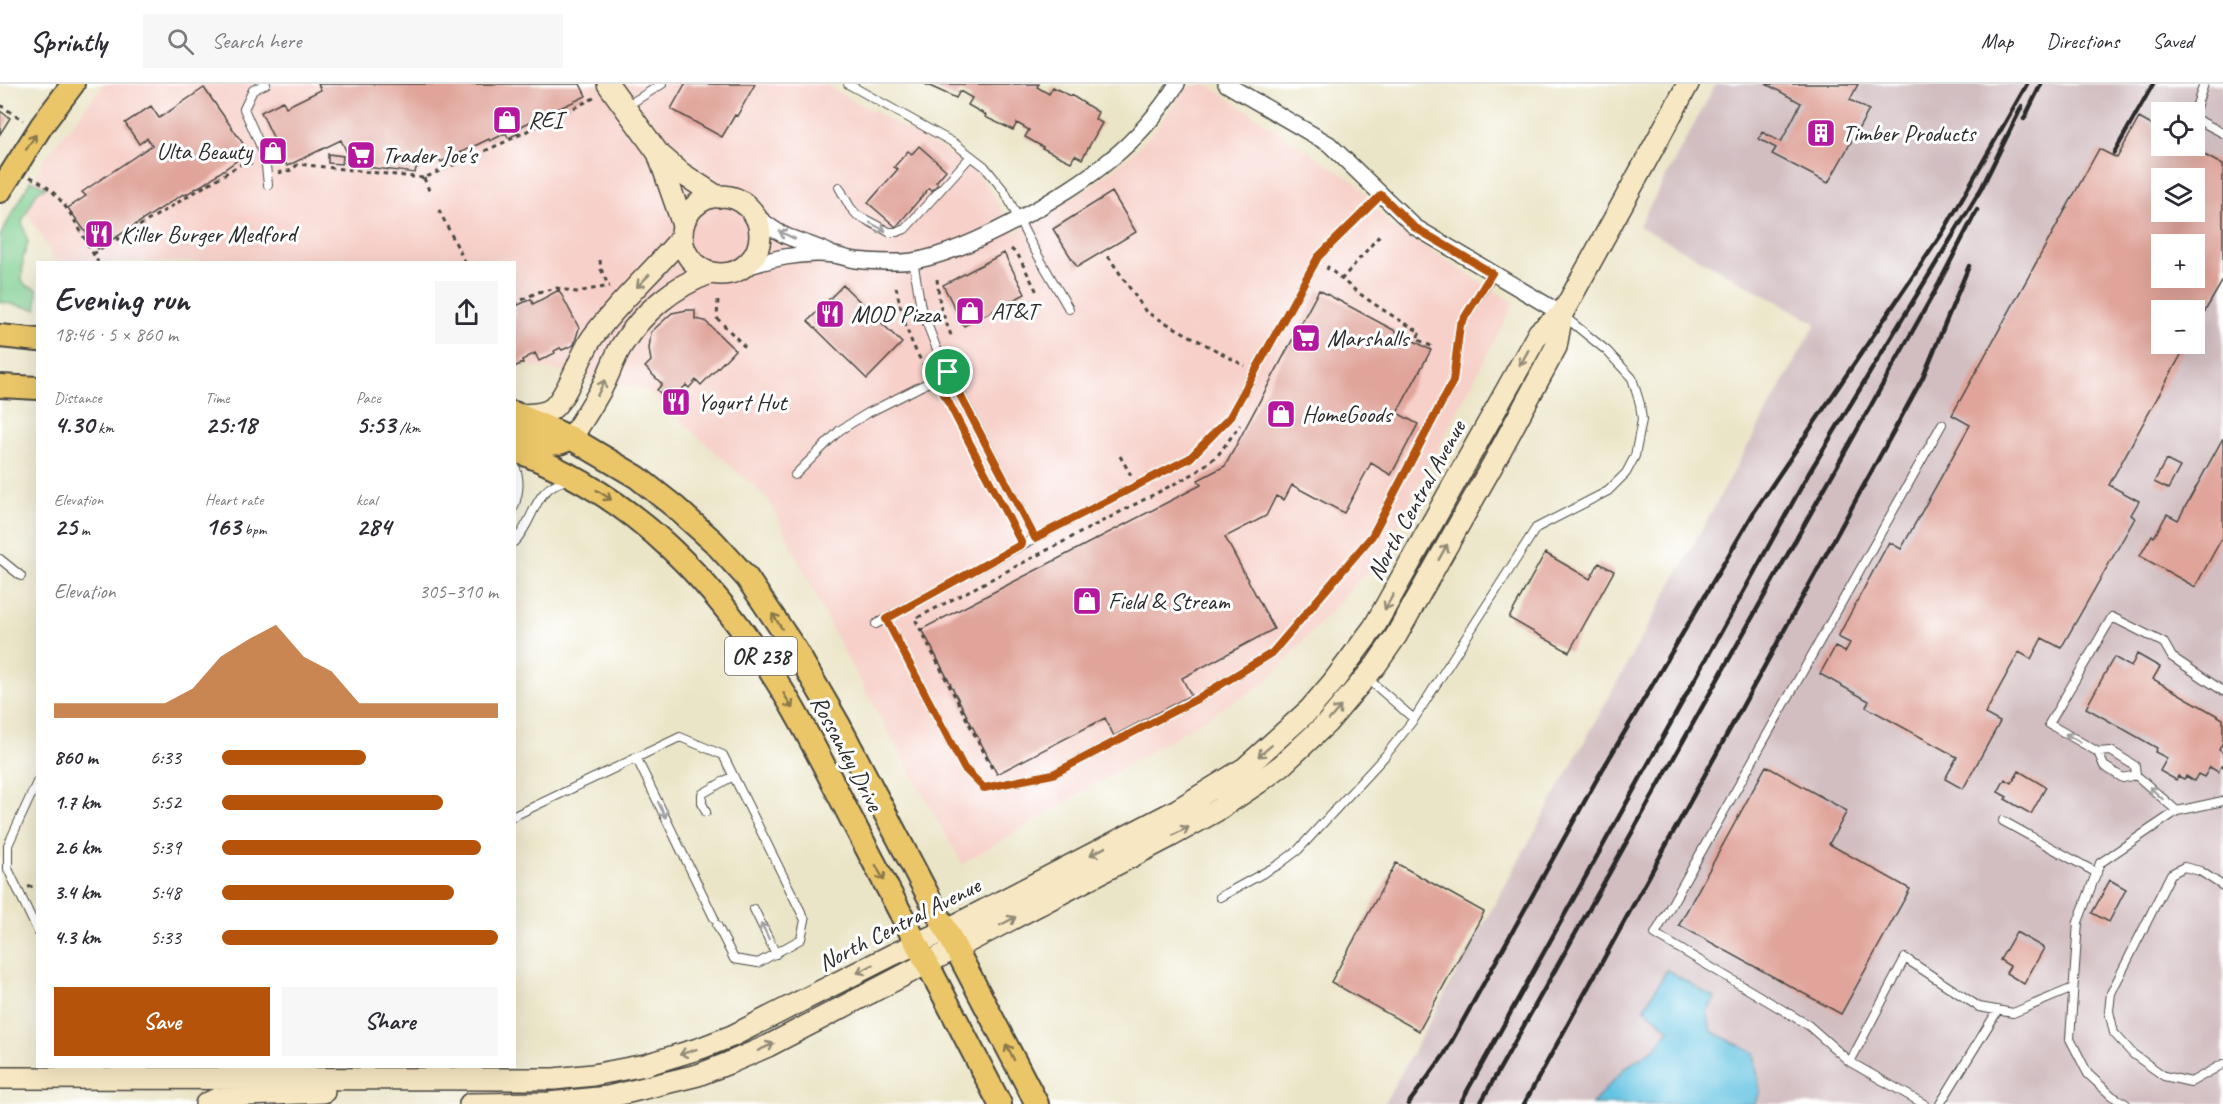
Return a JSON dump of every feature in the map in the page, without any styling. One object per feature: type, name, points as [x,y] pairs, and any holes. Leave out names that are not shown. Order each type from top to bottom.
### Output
[{"type":"main road","points":[[0,191],[42,125],[73,84]]},
{"type":"main road","points":[[0,336],[36,340]]},
{"type":"main road","points":[[0,386],[36,388]]},
{"type":"main road","points":[[517,420],[549,445],[557,445],[571,438]]},
{"type":"main road","name":"Rossanley Drive","points":[[571,438],[637,477],[675,507],[747,578],[795,648],[839,725],[1037,1104]]},
{"type":"main road","name":"Rossanley Drive","points":[[516,451],[576,478],[633,516],[676,552],[708,586],[739,625],[789,701],[1000,1104]]},
{"type":"street","points":[[571,438],[602,389],[622,345],[637,325],[666,296],[696,278],[710,273],[730,273],[782,257],[833,255],[858,260],[903,262],[934,256],[969,243],[1018,219],[1078,183],[1111,159],[1151,118],[1177,84]]},
{"type":"street","points":[[1226,84],[1329,144],[1414,227],[1562,314]]},
{"type":"street","name":"North Central Avenue","points":[[0,1078],[317,1074],[554,1079],[593,1075],[645,1065],[732,1036],[917,943],[951,939],[1197,822],[1282,765],[1319,730],[1365,677],[1396,636],[1556,347],[1562,314],[1688,84]]},
{"type":"street","points":[[601,91],[624,108],[658,153],[681,173],[718,197]]},
{"type":"street","points":[[658,153],[682,231],[684,249],[690,260],[699,268],[710,273]]},
{"type":"street","points":[[517,420],[545,413],[554,407],[597,332],[617,306],[647,277],[682,231],[688,214],[706,199],[718,197],[739,201],[784,235],[813,244],[833,255]]},
{"type":"street","points":[[740,269],[754,255],[759,235],[758,225],[747,207]]},
{"type":"street","name":"North Central Avenue","points":[[470,1104],[549,1103],[608,1098],[698,1075],[768,1046],[927,964],[951,939],[1224,782],[1262,754],[1309,710],[1374,627],[1539,332],[1562,314]]},
{"type":"street","points":[[206,1104],[223,1096],[336,1090],[346,1076]]},
{"type":"lane","points":[[266,84],[253,90],[244,109],[265,156],[268,185]]},
{"type":"lane","points":[[624,108],[662,84]]},
{"type":"lane","points":[[848,84],[954,143],[998,182],[1069,309]]},
{"type":"lane","points":[[2198,102],[2204,84]]},
{"type":"lane","points":[[2205,124],[2223,133]]},
{"type":"lane","points":[[839,187],[857,215],[889,232],[897,232],[905,229],[971,156]]},
{"type":"lane","points":[[876,624],[1022,544],[1190,458],[1230,417],[1318,257],[1381,195]]},
{"type":"lane","points":[[913,260],[921,308],[936,347],[1035,538]]},
{"type":"lane","points":[[886,619],[964,768],[984,788],[1053,774],[1197,699],[1272,653],[1372,536],[1453,381],[1460,325],[1492,273]]},
{"type":"lane","points":[[1220,897],[1278,865],[1298,850],[1385,756],[1414,719],[1536,528],[1608,491],[1626,473],[1635,456],[1642,420],[1632,378],[1607,351],[1562,314]]},
{"type":"lane","points":[[795,475],[840,430],[948,372]]},
{"type":"lane","points":[[1924,1104],[1850,1062],[1808,1025],[1655,934],[1942,424]]},
{"type":"lane","points":[[516,468],[519,475],[519,494],[516,502]]},
{"type":"lane","points":[[516,540],[523,534],[546,488],[576,478]]},
{"type":"lane","points":[[0,558],[21,576]]},
{"type":"lane","points":[[2177,812],[2136,775],[2135,766],[2111,751],[2098,752],[2049,724],[2112,618],[2164,643],[2172,657],[2223,691]]},
{"type":"lane","points":[[1365,677],[1414,719]]},
{"type":"lane","points":[[516,815],[636,757],[680,738],[723,755],[805,920],[801,939],[758,963],[734,960],[636,757]]},
{"type":"lane","points":[[2098,752],[2104,766],[2123,777],[2136,775]]},
{"type":"lane","points":[[706,812],[702,803],[702,794],[734,776]]},
{"type":"lane","points":[[36,784],[8,845],[7,857],[8,869],[36,928]]},
{"type":"lane","points":[[2126,1104],[2112,1096],[2088,1074],[2070,1040],[2078,922],[2100,863],[2177,812],[2223,801]]},
{"type":"lane","points":[[2003,821],[2097,873]]},
{"type":"lane","points":[[2223,886],[2200,871],[2184,867],[2171,874],[2111,993],[2109,1011],[2114,1033],[2133,1054],[2164,1076],[2191,1082],[2223,1064]]},
{"type":"lane","points":[[754,909],[776,954]]},
{"type":"lane","points":[[1850,1062],[1905,958],[1979,1007],[2013,1012],[2073,988]]},
{"type":"lane","points":[[1940,1104],[1998,1010]]},
{"type":"path","points":[[278,173],[292,170],[298,164],[424,178],[507,141],[601,91]]},
{"type":"path","points":[[0,105],[23,120]]},
{"type":"path","points":[[93,254],[243,163],[250,163],[258,173]]},
{"type":"path","points":[[30,177],[44,182],[55,193],[97,261]]},
{"type":"path","points":[[424,178],[430,192]]},
{"type":"path","points":[[439,210],[464,261]]},
{"type":"path","points":[[1341,280],[1380,235]]},
{"type":"path","points":[[1011,249],[1018,255],[1038,294]]},
{"type":"path","points":[[1108,256],[1146,312],[1255,371]]},
{"type":"path","points":[[600,260],[608,285]]},
{"type":"path","points":[[937,279],[939,306],[952,338]]},
{"type":"path","points":[[516,303],[538,292],[556,288],[576,292],[608,285],[618,289]]},
{"type":"path","points":[[896,287],[910,336],[924,365],[941,388],[1029,559]]},
{"type":"path","points":[[718,300],[717,318],[745,347]]},
{"type":"shaded area","points":[[104,84],[823,84],[950,153],[975,172],[992,193],[1014,232],[1091,187],[1131,155],[1157,128],[1185,90],[1195,85],[1204,85],[1211,87],[1357,184],[1391,226],[1514,303],[1383,554],[1265,683],[962,864],[840,645],[769,500],[646,390],[516,362],[516,261],[55,261],[23,205],[44,159]]},
{"type":"shaded area","points":[[1716,84],[2223,84],[2223,1104],[1384,1104],[1816,323],[1639,226]]},
{"type":"green space","points":[[31,180],[46,187],[37,192],[22,221],[28,243],[23,258],[22,281],[27,286],[36,289],[36,309],[0,302],[0,236]]},
{"type":"water","points":[[1667,970],[1715,998],[1707,1011],[1711,1031],[1754,1053],[1760,1092],[1754,1104],[1592,1104],[1626,1067],[1656,1048],[1669,1029],[1644,1008]]},
{"type":"building","points":[[318,84],[580,84],[586,96],[517,128],[519,133],[508,138],[506,133],[441,162],[439,158],[433,160],[416,168],[415,173],[366,167],[348,155],[341,140],[287,166],[261,112],[283,101],[286,107],[321,90]]},
{"type":"building","points":[[685,84],[755,84],[722,137],[671,109]]},
{"type":"building","points":[[925,84],[1039,84],[1037,87],[1049,94],[1053,87],[1098,112],[1095,119],[1102,123],[1082,159],[1075,155],[1071,162],[1025,137],[1029,130],[1017,123],[1013,130],[985,117],[986,115],[968,105],[972,98],[960,91],[956,98]]},
{"type":"building","name":"Timber Products","points":[[1766,84],[1858,84],[1850,100],[1869,110],[1828,183],[1772,154],[1776,148],[1759,139],[1762,132],[1781,142],[1801,103]]},
{"type":"building","points":[[204,88],[249,152],[202,185],[183,194],[98,249],[68,208],[86,196],[82,192],[152,145],[147,138],[139,144],[125,123],[151,106],[159,118]]},
{"type":"building","points":[[0,111],[10,118],[0,134]]},
{"type":"building","points":[[2139,118],[2151,125],[2151,156],[2205,155],[2223,165],[2223,280],[2205,311],[2205,300],[2151,300],[2151,354],[2181,354],[2109,485],[2139,501],[2131,515],[2135,518],[2061,648],[2042,638],[2031,659],[2019,652],[1985,714],[2000,722],[1963,789],[1945,779],[1957,757],[1866,707],[1869,701],[1820,674],[1835,647],[1845,652],[1850,643],[1838,637],[1889,542],[1901,549],[1970,425],[1952,415],[2099,149],[2117,158]]},
{"type":"building","points":[[919,146],[946,170],[932,191],[929,188],[896,227],[868,203],[898,169],[894,167],[908,151],[912,154]]},
{"type":"building","points":[[328,154],[343,156],[342,164],[328,163]]},
{"type":"building","points":[[1112,192],[1136,232],[1077,267],[1053,229]]},
{"type":"building","points":[[1004,253],[1025,294],[964,326],[943,285]]},
{"type":"building","points":[[843,285],[902,343],[867,379],[808,321]]},
{"type":"building","points":[[559,290],[579,328],[574,345],[562,350],[560,348],[539,361],[535,353],[516,366],[516,306],[531,299],[533,304]]},
{"type":"building","points":[[1319,290],[1431,350],[1397,413],[1418,424],[1391,475],[1371,463],[1344,513],[1292,485],[1284,500],[1276,496],[1266,516],[1225,537],[1274,629],[1182,678],[1191,695],[1114,736],[1105,718],[997,774],[922,629],[1201,485],[1198,480],[1225,466]]},
{"type":"building","points":[[695,310],[695,319],[705,321],[735,350],[701,385],[696,380],[689,388],[686,385],[670,402],[657,390],[662,384],[645,367],[651,361],[649,349],[651,332],[672,313]]},
{"type":"building","points":[[2223,438],[2223,536],[2195,587],[2140,556],[2167,514],[2178,520]]},
{"type":"building","points":[[2166,460],[2180,467],[2168,489],[2154,482]]},
{"type":"building","points":[[1545,553],[1590,579],[1599,563],[1614,571],[1569,652],[1509,618]]},
{"type":"building","points":[[2137,654],[2160,667],[2153,679],[2223,719],[2223,742],[2219,750],[2223,753],[2223,768],[2221,766],[2218,772],[2210,767],[2204,777],[2198,774],[2194,781],[2186,776],[2184,779],[2178,776],[2176,780],[2160,771],[2167,758],[2155,752],[2157,748],[2086,708],[2114,657],[2131,667]]},
{"type":"building","points":[[1766,766],[1847,811],[1829,844],[1910,889],[1841,1014],[1679,925]]},
{"type":"building","points":[[2019,771],[2046,787],[2031,814],[2005,799],[2007,797],[1998,792],[2005,779],[2012,783]]},
{"type":"building","points":[[1396,863],[1484,912],[1419,1031],[1331,982]]},
{"type":"building","points":[[2110,880],[2126,889],[2109,922],[2092,913]]},
{"type":"building","points":[[2016,932],[2044,948],[2024,984],[2006,973],[2010,966],[2000,960]]},
{"type":"railway","points":[[1408,1104],[1444,1055],[1597,779],[1754,512],[1943,232],[2027,84]]},
{"type":"railway","points":[[2024,119],[2041,84]]},
{"type":"railway","points":[[2114,153],[2153,84]]},
{"type":"railway","points":[[1460,1104],[1809,473],[1981,189],[2022,106]]},
{"type":"railway","points":[[1480,1104],[1935,291],[1977,210]]},
{"type":"railway","points":[[1524,1104],[1923,377],[1969,266]]},
{"type":"place","name":"REI","points":[[507,120]]},
{"type":"place","name":"Timber Products","points":[[1821,133]]},
{"type":"place","name":"Ulta Beauty","points":[[273,151]]},
{"type":"place","name":"Trader Joe's","points":[[361,155]]},
{"type":"place","name":"Killer Burger Medford","points":[[99,234]]},
{"type":"place","name":"AT&T","points":[[970,311]]},
{"type":"place","name":"MOD Pizza","points":[[830,314]]},
{"type":"place","name":"Marshalls","points":[[1306,338]]},
{"type":"place","name":"Yogurt Hut","points":[[676,402]]},
{"type":"place","name":"HomeGoods","points":[[1281,414]]},
{"type":"place","name":"Field & Stream","points":[[1087,601]]},
{"type":"route","points":[[1381,195],[1414,227],[1492,273],[1460,325],[1453,381],[1372,536],[1272,653],[1197,699],[1053,774],[984,788],[964,768],[886,619],[1022,544],[941,388],[934,379],[948,372],[1035,538],[1190,458],[1230,417],[1318,257],[1381,195]]}]
